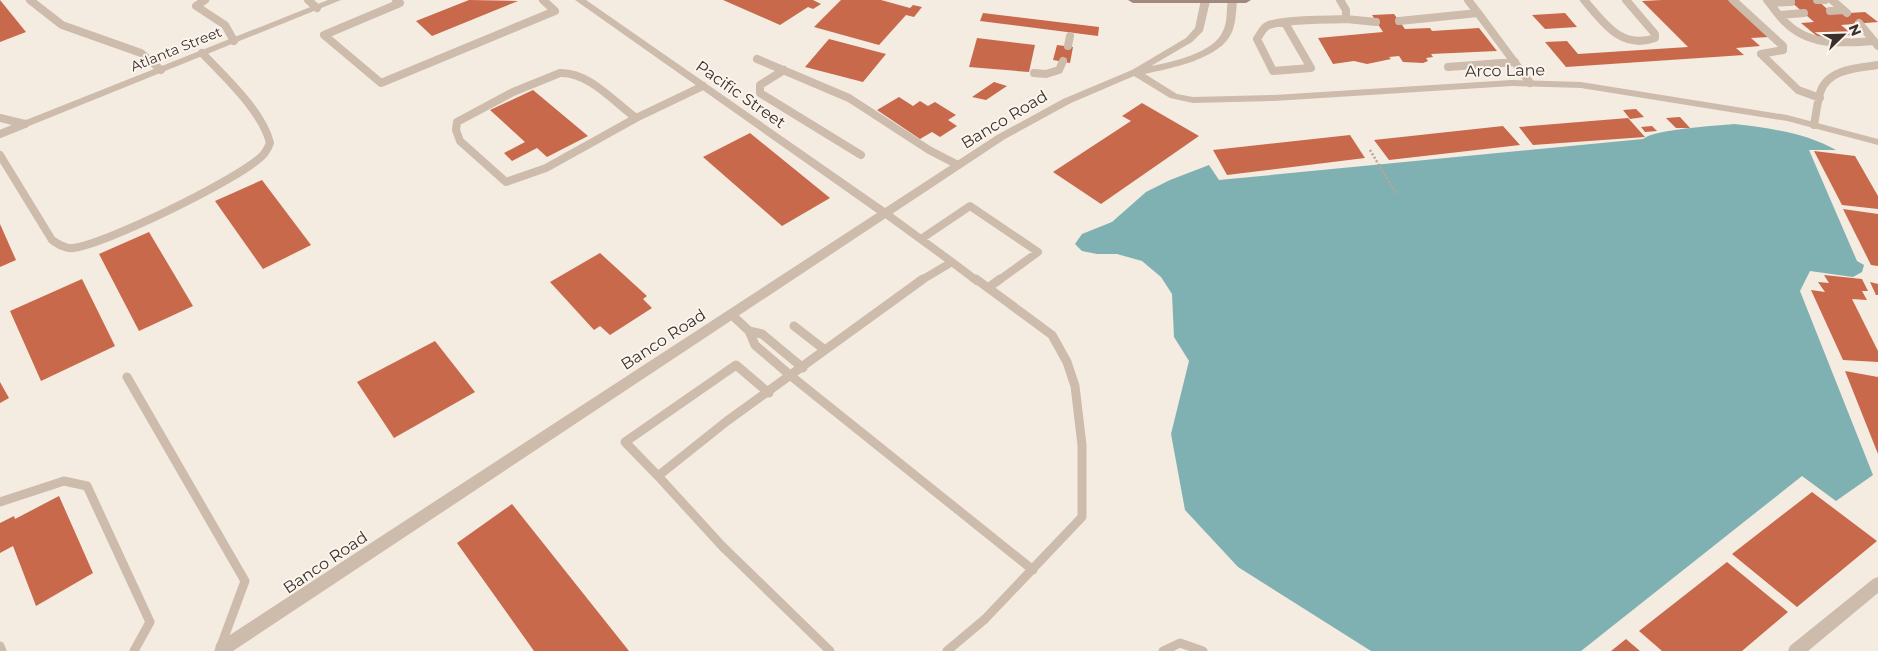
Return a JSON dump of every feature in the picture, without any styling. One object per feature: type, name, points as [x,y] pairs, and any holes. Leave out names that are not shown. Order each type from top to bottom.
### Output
[{"type":"main road","points":[[1133,0],[1246,0]]},
{"type":"street","name":"Atlanta Street","points":[[25,124],[336,0]]},
{"type":"street","name":"Pacific Street","points":[[580,0],[885,213]]},
{"type":"street","name":"Banco Road","points":[[222,650],[1001,137],[1066,101],[1135,72],[1189,40],[1200,29],[1205,0]]},
{"type":"street","name":"Banco Road","points":[[1135,72],[1174,65],[1206,51],[1225,36],[1230,22],[1232,0]]},
{"type":"street","name":"Arco Lane","points":[[1135,72],[1174,96],[1193,100],[1225,101],[1530,83],[1581,85],[1672,98],[1787,118],[1878,142]]},
{"type":"street","points":[[1796,651],[1878,584]]},
{"type":"lane","points":[[30,0],[62,25],[142,54],[161,70]]},
{"type":"lane","points":[[205,0],[196,6],[225,25],[234,41]]},
{"type":"lane","points":[[308,0],[317,8]]},
{"type":"lane","points":[[400,1],[324,35],[381,83],[555,11],[543,0]]},
{"type":"lane","points":[[1340,0],[1346,10],[1346,19]]},
{"type":"lane","points":[[1468,0],[1530,83]]},
{"type":"lane","points":[[1584,0],[1620,38],[1631,42],[1655,38],[1655,34],[1626,0]]},
{"type":"lane","points":[[1733,0],[1783,46],[1783,50],[1779,52],[1761,54],[1798,90],[1820,98]]},
{"type":"lane","points":[[1817,0],[1824,0]]},
{"type":"lane","points":[[1830,11],[1845,11],[1832,0]]},
{"type":"lane","points":[[1769,1],[1790,2]]},
{"type":"lane","points":[[1769,1],[1785,22],[1800,36],[1824,43],[1876,43]]},
{"type":"lane","points":[[1780,14],[1804,13]]},
{"type":"lane","points":[[1399,20],[1478,14]]},
{"type":"lane","points":[[1286,23],[1312,68],[1273,71],[1257,39],[1267,25],[1286,23],[1346,19],[1376,22]]},
{"type":"lane","points":[[1859,24],[1876,43]]},
{"type":"lane","points":[[1068,46],[1070,36]]},
{"type":"lane","points":[[0,155],[52,240],[59,245],[72,248],[103,240],[211,186],[260,158],[271,141],[269,134],[250,107],[202,53]]},
{"type":"lane","points":[[757,59],[849,98],[929,150],[958,165]]},
{"type":"lane","points":[[1034,73],[1053,73],[1059,70],[1063,61]]},
{"type":"lane","points":[[1448,67],[1515,62]]},
{"type":"lane","points":[[1814,126],[1823,86],[1834,75],[1855,68],[1878,65]]},
{"type":"lane","points":[[784,70],[760,85],[760,93],[861,155]]},
{"type":"lane","points":[[636,118],[586,81],[568,73],[552,74],[470,112],[457,122],[456,130],[460,142],[506,182],[526,178],[636,118],[664,102],[704,86]]},
{"type":"lane","points":[[0,118],[11,119],[25,124]]},
{"type":"lane","points":[[0,134],[25,124]]},
{"type":"lane","points":[[921,239],[970,206],[1038,252],[988,288]]},
{"type":"lane","points":[[885,213],[1052,335],[1067,362],[1075,386],[1082,445],[1082,517],[985,619],[947,651]]},
{"type":"lane","points":[[658,476],[727,421],[803,368],[913,285],[952,262]]},
{"type":"lane","points":[[731,314],[749,331],[755,345],[791,376],[1033,570]]},
{"type":"lane","points":[[794,326],[825,350]]},
{"type":"lane","points":[[749,331],[762,334],[803,368]]},
{"type":"lane","points":[[769,392],[736,364],[625,442],[722,546],[830,651]]},
{"type":"lane","points":[[127,377],[245,581],[222,650]]},
{"type":"lane","points":[[0,502],[64,481],[87,486],[150,622],[134,651]]},
{"type":"lane","points":[[1163,651],[1180,643],[1203,651]]},
{"type":"lane","points":[[0,646],[2,651]]},
{"type":"path","points":[[1370,150],[1396,194]]},
{"type":"water","points":[[1734,124],[1800,135],[1836,150],[1809,150],[1857,261],[1864,265],[1862,272],[1853,277],[1810,271],[1800,291],[1873,475],[1836,501],[1802,476],[1581,651],[1371,651],[1238,567],[1185,510],[1171,434],[1189,361],[1174,337],[1172,294],[1161,277],[1142,261],[1117,254],[1097,254],[1082,251],[1075,244],[1082,234],[1112,222],[1146,192],[1170,180],[1209,165],[1219,180],[1643,139],[1672,130]]},
{"type":"building","points":[[0,0],[26,32],[0,42]]},
{"type":"building","points":[[469,0],[518,1],[432,36],[416,21]]},
{"type":"building","points":[[723,0],[813,0],[821,4],[813,9],[808,7],[780,25]]},
{"type":"building","points":[[841,0],[881,0],[910,8],[913,5],[922,7],[914,17],[906,15],[879,45],[814,27]]},
{"type":"building","points":[[1728,0],[1769,37],[1751,38],[1760,46],[1736,48],[1744,55],[1566,67],[1545,42],[1567,41],[1578,54],[1688,47],[1642,1]]},
{"type":"building","points":[[1789,0],[1817,0],[1833,14],[1865,12],[1878,22],[1841,25],[1853,35],[1818,37],[1801,23],[1814,22]]},
{"type":"building","points":[[983,13],[1099,27],[1098,36],[980,21]]},
{"type":"building","points":[[1565,13],[1577,27],[1545,29],[1532,15]]},
{"type":"building","points":[[1394,14],[1405,29],[1430,28],[1432,31],[1479,28],[1497,51],[1431,54],[1433,57],[1426,58],[1428,61],[1423,63],[1403,62],[1399,56],[1367,64],[1354,61],[1333,64],[1318,38],[1383,32],[1372,15]]},
{"type":"building","points":[[977,38],[1035,45],[1029,72],[969,67]]},
{"type":"building","points":[[829,39],[886,54],[863,82],[805,67]]},
{"type":"building","points":[[1057,45],[1073,47],[1070,63],[1053,60]]},
{"type":"building","points":[[994,82],[1007,86],[986,100],[972,97]]},
{"type":"building","points":[[533,90],[588,136],[547,157],[537,148],[512,161],[504,153],[525,142],[490,110]]},
{"type":"building","points":[[899,97],[913,106],[920,101],[928,106],[935,102],[956,115],[948,120],[957,126],[940,137],[932,132],[920,139],[877,110]]},
{"type":"building","points":[[1142,103],[1199,136],[1101,204],[1053,172],[1131,121],[1122,116]]},
{"type":"building","points":[[1636,109],[1644,117],[1630,119],[1623,110]]},
{"type":"building","points":[[1680,117],[1690,128],[1676,128],[1666,118]]},
{"type":"building","points":[[1628,118],[1645,137],[1533,145],[1519,127]]},
{"type":"building","points":[[1503,126],[1520,145],[1389,160],[1374,140]]},
{"type":"building","points":[[1652,126],[1657,131],[1645,132],[1641,127]]},
{"type":"building","points":[[750,133],[830,198],[782,226],[703,157]]},
{"type":"building","points":[[1350,135],[1365,158],[1227,175],[1213,150]]},
{"type":"building","points":[[1814,151],[1855,156],[1878,196],[1878,209],[1842,205]]},
{"type":"building","points":[[262,180],[311,245],[263,269],[215,201]]},
{"type":"building","points":[[1843,209],[1878,214],[1878,266],[1871,265]]},
{"type":"building","points":[[0,224],[16,260],[0,267]]},
{"type":"building","points":[[149,232],[193,306],[139,331],[99,254]]},
{"type":"building","points":[[600,253],[647,296],[643,299],[652,308],[610,335],[600,326],[594,330],[550,282]]},
{"type":"building","points":[[1824,275],[1862,279],[1868,291],[1862,291],[1867,300],[1852,299],[1878,351],[1878,362],[1843,360],[1811,290],[1825,292],[1818,282],[1829,283]]},
{"type":"building","points":[[82,279],[115,346],[41,381],[10,311]]},
{"type":"building","points":[[1870,282],[1878,284],[1878,295],[1876,295]]},
{"type":"building","points":[[435,341],[475,392],[394,438],[357,382]]},
{"type":"building","points":[[1845,371],[1878,377],[1878,454]]},
{"type":"building","points":[[0,382],[9,398],[0,403]]},
{"type":"building","points":[[1812,492],[1877,541],[1797,607],[1732,554]]},
{"type":"building","points":[[59,496],[93,573],[36,606],[13,546],[0,553],[0,523],[14,516],[15,519]]},
{"type":"building","points":[[512,504],[629,651],[534,651],[457,543]]},
{"type":"building","points":[[1727,562],[1788,612],[1742,651],[1662,651],[1639,631]]},
{"type":"building","points":[[1626,639],[1640,651],[1611,651]]}]
